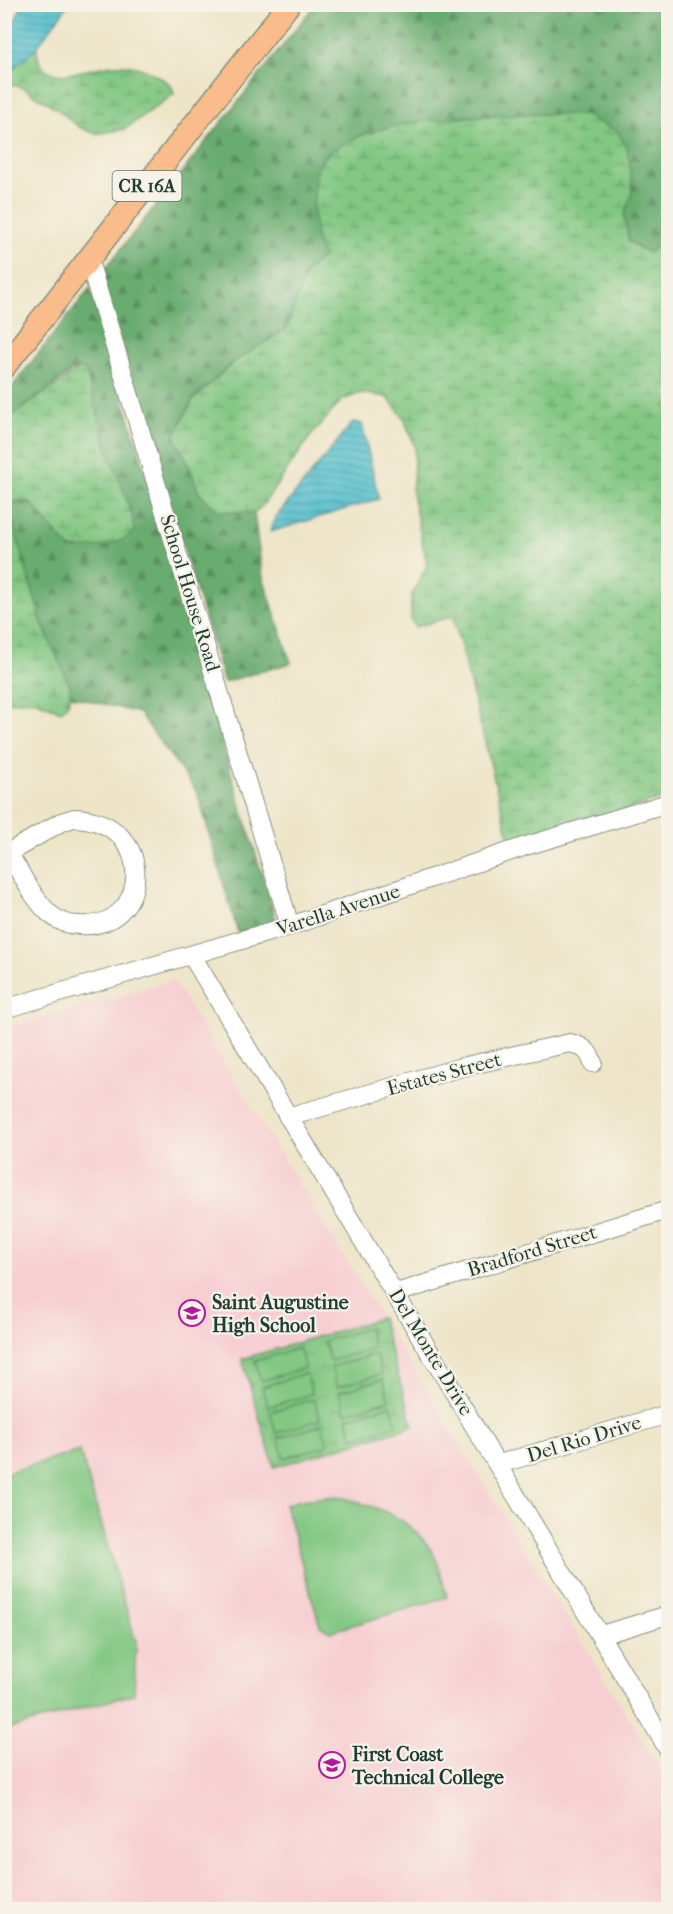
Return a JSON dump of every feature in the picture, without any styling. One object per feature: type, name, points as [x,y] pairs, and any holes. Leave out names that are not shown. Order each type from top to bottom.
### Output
[{"type":"main road","name":"CR 16A","points":[[4,367],[289,4]]},
{"type":"street","name":"School House Road","points":[[89,261],[290,926]]},
{"type":"street","name":"Varella Avenue","points":[[4,1009],[290,926],[526,846],[669,803]]},
{"type":"street","points":[[74,818],[100,822],[122,837],[130,849],[135,862],[134,887],[122,909],[112,918],[99,924],[74,925],[50,914],[7,854],[61,822],[74,818]]},
{"type":"street","name":"Del Monte Drive","points":[[192,956],[669,1749]]},
{"type":"street","name":"Estates Street","points":[[288,1117],[462,1067],[570,1043],[587,1051],[593,1063]]},
{"type":"street","name":"Bradford Street","points":[[396,1293],[669,1210]]},
{"type":"street","name":"Del Rio Drive","points":[[499,1464],[669,1414]]},
{"type":"street","points":[[601,1635],[669,1615]]},
{"type":"shaded area","name":"Saint Augustine High School","points":[[173,980],[668,1781],[668,1909],[5,1910],[5,1028]]},
{"type":"green space","points":[[315,5],[668,5],[668,238],[649,253],[629,242],[624,215],[632,192],[627,148],[584,115],[529,114],[459,117],[364,133],[325,156],[316,173],[325,256],[306,272],[287,329],[234,362],[193,399],[174,437],[187,460],[199,493],[218,511],[254,513],[262,574],[291,663],[224,682],[101,274]]},
{"type":"green space","points":[[37,47],[38,59],[42,67],[50,72],[62,75],[111,65],[134,66],[164,80],[171,86],[174,94],[125,129],[96,134],[79,127],[56,108],[22,87],[13,85],[5,87],[5,76]]},
{"type":"green space","points":[[529,114],[584,115],[617,131],[627,148],[630,167],[632,193],[624,215],[629,242],[649,253],[668,238],[668,797],[511,845],[453,616],[415,627],[411,620],[411,597],[427,565],[412,493],[415,447],[404,418],[387,397],[361,393],[342,400],[310,437],[263,505],[254,513],[218,511],[199,493],[187,460],[174,437],[193,400],[234,362],[287,329],[306,272],[324,256],[316,236],[314,206],[317,170],[326,156],[345,143],[368,133],[394,126],[452,118]]},
{"type":"green space","points":[[90,288],[210,686],[205,688],[277,923],[238,933],[197,792],[139,713],[71,696],[70,686],[42,624],[9,511],[13,504],[20,502],[33,505],[58,534],[79,548],[115,542],[134,531],[132,514],[107,447],[86,371],[72,371],[5,421],[5,396]]},
{"type":"green space","points":[[81,368],[86,371],[107,447],[132,514],[134,532],[120,541],[103,546],[69,548],[31,503],[22,500],[13,503],[9,511],[42,624],[70,686],[69,700],[61,711],[34,700],[5,702],[5,421]]},
{"type":"green space","points":[[381,1318],[413,1426],[274,1467],[242,1359]]},
{"type":"green space","points":[[368,1328],[374,1348],[330,1361],[324,1341]]},
{"type":"green space","points":[[299,1348],[305,1368],[261,1381],[255,1361]]},
{"type":"green space","points":[[376,1354],[382,1374],[337,1387],[331,1367]]},
{"type":"green space","points":[[306,1373],[312,1394],[268,1407],[262,1387]]},
{"type":"green space","points":[[383,1379],[389,1400],[345,1413],[339,1392]]},
{"type":"green space","points":[[314,1399],[320,1420],[276,1433],[270,1412]]},
{"type":"green space","points":[[391,1405],[397,1425],[353,1438],[347,1418]]},
{"type":"green space","points":[[322,1425],[328,1445],[284,1458],[278,1438]]},
{"type":"green space","points":[[80,1451],[136,1642],[134,1694],[5,1730],[5,1473]]},
{"type":"green space","points":[[336,1496],[380,1509],[416,1532],[435,1557],[447,1597],[330,1632],[320,1626],[285,1505],[301,1500]]},
{"type":"water","points":[[23,4],[68,5],[37,47],[5,76],[5,34],[11,28]]},
{"type":"water","points":[[353,422],[362,424],[379,499],[270,532],[276,517]]},
{"type":"place","name":"Saint Augustine High School","points":[[192,1313]]},
{"type":"place","name":"First Coast Technical College","points":[[332,1765]]}]
